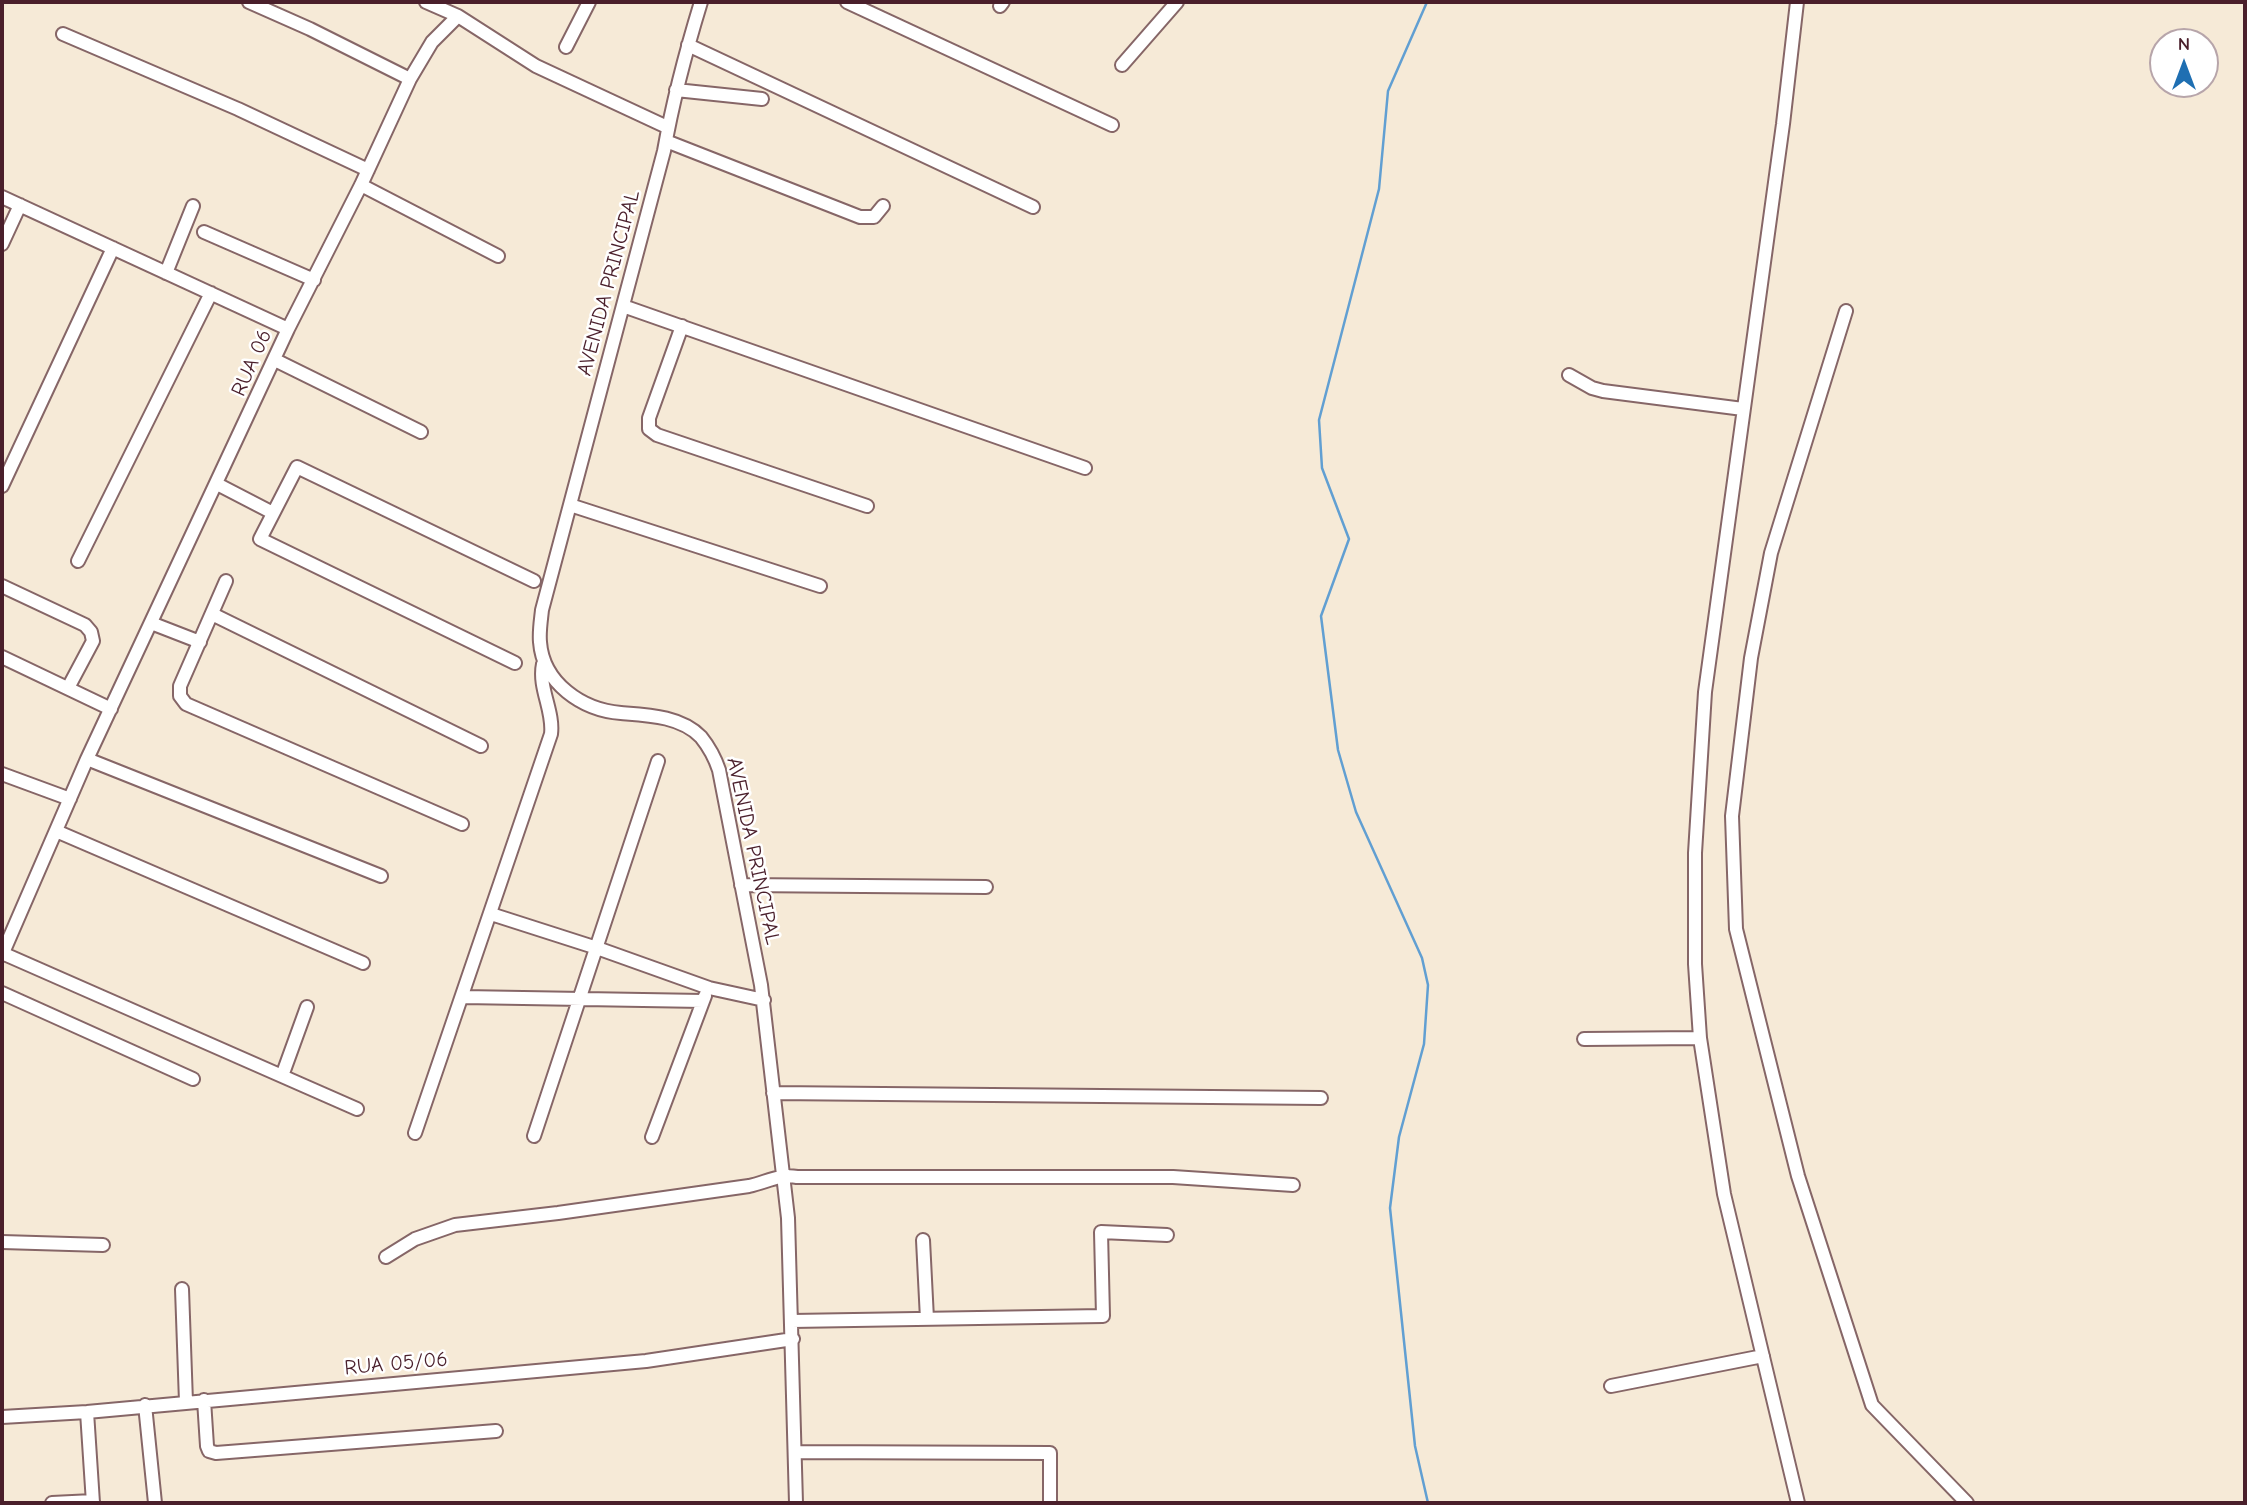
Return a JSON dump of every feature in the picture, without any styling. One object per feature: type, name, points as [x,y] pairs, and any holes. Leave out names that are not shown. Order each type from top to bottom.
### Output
[{"type":"street","points":[[249,2],[410,79]]},
{"type":"street","points":[[426,2],[458,16],[536,66],[667,127]]},
{"type":"street","points":[[566,47],[589,2]]},
{"type":"street","name":"AVENIDA PRINCIPAL","points":[[702,2],[676,90],[666,141],[542,610],[540,641],[543,660],[550,675],[561,687],[582,702],[600,710],[665,718],[699,735],[713,755],[719,770],[764,1000],[788,1218],[796,1503]]},
{"type":"street","points":[[847,2],[1112,125]]},
{"type":"street","points":[[1122,65],[1177,2]]},
{"type":"street","points":[[1797,2],[1705,692],[1695,853],[1695,964],[1700,1038],[1724,1194],[1798,1503]]},
{"type":"street","name":"RUA 06","points":[[2,954],[69,799],[288,329],[361,185],[410,79],[432,42],[458,16]]},
{"type":"street","points":[[63,34],[238,109],[368,170]]},
{"type":"street","points":[[688,45],[1033,207]]},
{"type":"street","points":[[676,90],[762,99]]},
{"type":"street","points":[[666,141],[860,217],[874,217],[883,206]]},
{"type":"street","points":[[361,185],[498,256]]},
{"type":"street","points":[[2,197],[288,329]]},
{"type":"street","points":[[2,244],[20,205]]},
{"type":"street","points":[[166,272],[193,206]]},
{"type":"street","points":[[204,232],[314,280]]},
{"type":"street","points":[[2,486],[113,248]]},
{"type":"street","points":[[78,561],[211,293]]},
{"type":"street","points":[[623,306],[1085,468]]},
{"type":"street","points":[[1846,311],[1771,553],[1751,658],[1732,816],[1736,929],[1798,1177],[1872,1405],[1967,1503]]},
{"type":"street","points":[[682,326],[649,418],[649,429],[657,435],[867,506]]},
{"type":"street","points":[[275,360],[421,432]]},
{"type":"street","points":[[1569,375],[1603,391],[1743,409]]},
{"type":"street","points":[[515,663],[260,540],[297,467],[534,582]]},
{"type":"street","points":[[217,484],[273,513]]},
{"type":"street","points":[[570,505],[820,586]]},
{"type":"street","points":[[226,581],[180,685],[180,696],[186,704],[462,824]]},
{"type":"street","points":[[2,586],[85,625],[91,632],[93,641],[68,688]]},
{"type":"street","points":[[212,614],[481,747]]},
{"type":"street","points":[[151,623],[200,642]]},
{"type":"street","points":[[2,657],[111,709]]},
{"type":"street","points":[[415,1133],[551,734],[552,724],[541,673],[543,660]]},
{"type":"street","points":[[88,759],[381,876]]},
{"type":"street","points":[[534,1136],[658,761]]},
{"type":"street","points":[[2,774],[69,799]]},
{"type":"street","points":[[56,831],[363,963]]},
{"type":"street","points":[[741,885],[986,887]]},
{"type":"street","points":[[491,914],[709,988],[764,1000]]},
{"type":"street","points":[[2,954],[357,1109]]},
{"type":"street","points":[[652,1137],[709,988]]},
{"type":"street","points":[[2,993],[193,1079]]},
{"type":"street","points":[[463,997],[703,1002]]},
{"type":"street","points":[[282,1076],[307,1007]]},
{"type":"street","points":[[1584,1039],[1700,1038]]},
{"type":"street","points":[[773,1093],[1321,1098]]},
{"type":"street","points":[[386,1257],[415,1239],[456,1225],[749,1186],[767,1182],[783,1174],[797,1177],[1173,1177],[1293,1185]]},
{"type":"street","points":[[792,1321],[1103,1316],[1101,1232],[1167,1235]]},
{"type":"street","points":[[923,1240],[928,1319]]},
{"type":"street","points":[[2,1242],[103,1245]]},
{"type":"street","points":[[183,1289],[186,1402]]},
{"type":"street","name":"RUA 05/06","points":[[2,1416],[87,1412],[646,1361],[793,1339]]},
{"type":"street","points":[[1611,1386],[1763,1356]]},
{"type":"street","points":[[204,1400],[207,1446],[209,1451],[216,1453],[496,1431]]},
{"type":"street","points":[[145,1405],[155,1503]]},
{"type":"street","points":[[52,1503],[93,1502],[87,1412]]},
{"type":"street","points":[[795,1452],[1050,1453],[1050,1503]]},
{"type":"waterway","points":[[1427,2],[1388,91],[1379,189],[1319,420],[1322,468],[1349,539],[1321,616],[1338,750],[1356,812],[1422,958],[1428,985],[1424,1044],[1399,1137],[1390,1208],[1415,1446],[1428,1503]]}]
